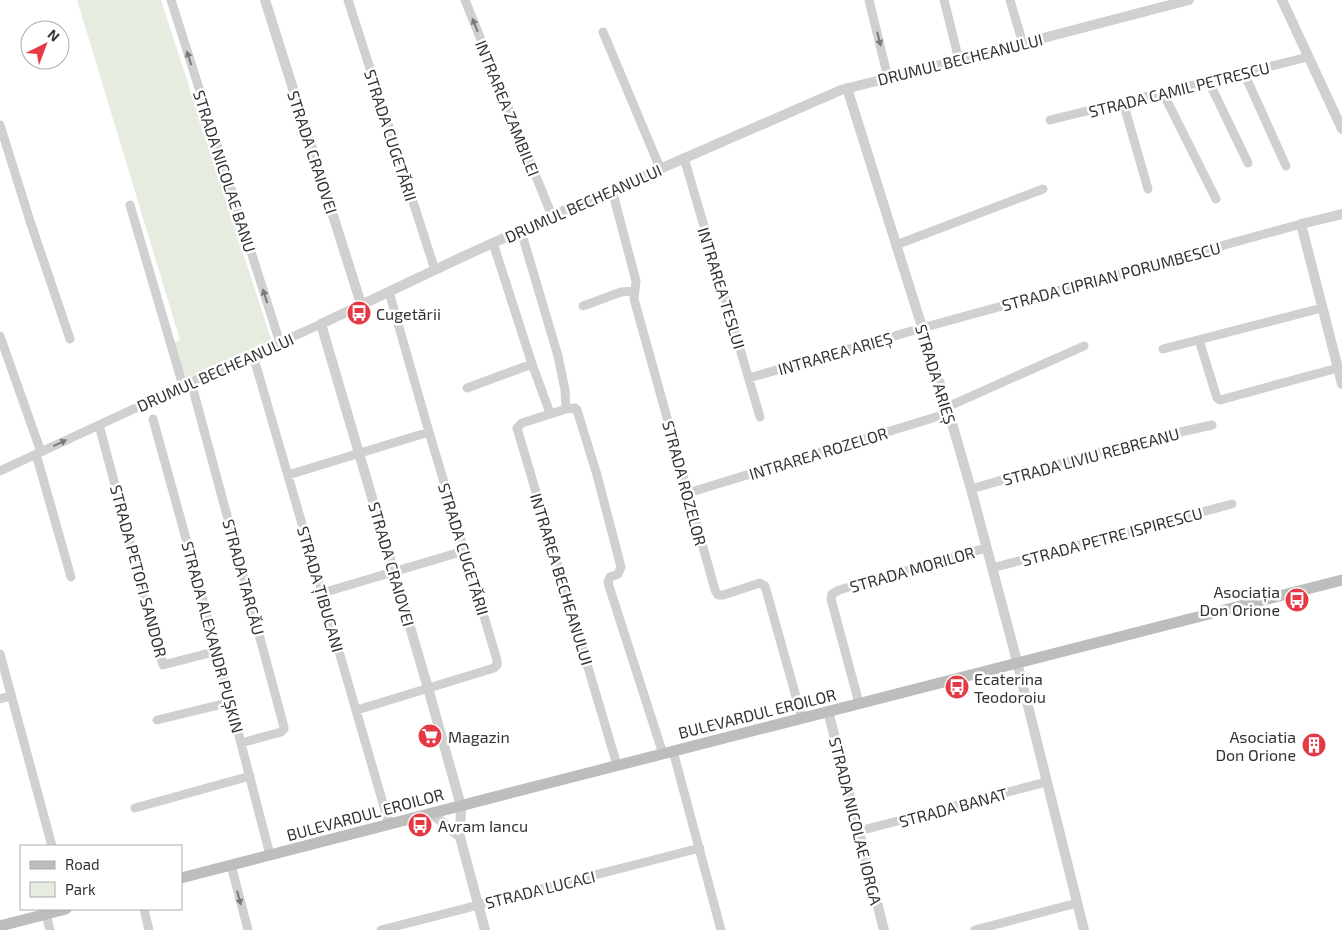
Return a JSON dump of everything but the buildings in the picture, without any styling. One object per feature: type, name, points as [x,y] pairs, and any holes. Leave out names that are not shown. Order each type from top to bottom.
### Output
[{"type":"main road","name":"BULEVARDUL EROILOR","points":[[182,878],[1342,580]]},
{"type":"main road","points":[[0,926],[62,910]]},
{"type":"street","name":"STRADA NICOLAE BANU","points":[[170,0],[280,343]]},
{"type":"street","name":"STRADA CRAIOVEI","points":[[265,0],[361,304]]},
{"type":"street","name":"STRADA CUGETĂRII","points":[[348,0],[435,270]]},
{"type":"street","points":[[869,0],[888,78]]},
{"type":"street","points":[[944,0],[959,60]]},
{"type":"street","points":[[1010,0],[1022,44]]},
{"type":"street","name":"DRUMUL BECHEANULUI","points":[[0,471],[521,230],[847,88],[1189,0]]},
{"type":"street","points":[[1282,0],[1342,129]]},
{"type":"street","name":"INTRAREA ZAMBILEI","points":[[467,1],[552,216]]},
{"type":"street","points":[[603,32],[660,168]]},
{"type":"street","name":"STRADA CAMIL PETRESCU","points":[[1050,120],[1308,57]]},
{"type":"street","points":[[1244,74],[1286,166]]},
{"type":"street","points":[[1210,82],[1248,164]]},
{"type":"street","name":"STRADA ARIEȘ","points":[[847,88],[971,489],[1084,930]]},
{"type":"street","points":[[1163,93],[1216,199]]},
{"type":"street","points":[[1123,102],[1148,188]]},
{"type":"street","points":[[0,125],[70,339]]},
{"type":"street","name":"INTRAREA TESLUI","points":[[684,158],[760,418]]},
{"type":"street","points":[[896,245],[1043,189]]},
{"type":"street","name":"STRADA ROZELOR","points":[[612,190],[636,281],[634,299],[715,590],[718,595],[723,595],[760,583],[765,586],[802,718]]},
{"type":"street","points":[[130,206],[187,384]]},
{"type":"street","points":[[1342,214],[1301,224],[1322,308],[1339,357],[1338,368],[1342,384]]},
{"type":"street","name":"STRADA CIPRIAN PORUMBESCU","points":[[922,328],[1301,224]]},
{"type":"street","points":[[521,230],[558,356],[565,390],[566,409],[576,408],[577,410],[597,475],[621,567],[618,574],[610,577],[609,586],[700,848],[721,930]]},
{"type":"street","points":[[493,243],[550,413]]},
{"type":"street","points":[[584,306],[621,292],[635,291]]},
{"type":"street","name":"STRADA CUGETĂRII","points":[[357,710],[494,668],[497,665],[389,292]]},
{"type":"street","points":[[1163,349],[1322,308]]},
{"type":"street","name":"STRADA CRAIOVEI","points":[[321,324],[461,806],[460,837],[485,930]]},
{"type":"street","name":"INTRAREA ARIEȘ","points":[[749,378],[922,328]]},
{"type":"street","points":[[0,336],[39,453],[71,578]]},
{"type":"street","points":[[1199,340],[1217,398],[1220,400],[1338,368]]},
{"type":"street","name":"INTRAREA ROZELOR","points":[[688,493],[948,410],[1084,346]]},
{"type":"street","name":"STRADA ȚIBUCANI","points":[[253,354],[390,824]]},
{"type":"street","points":[[467,388],[532,364]]},
{"type":"street","name":"STRADA TARCĂU","points":[[187,384],[284,727],[280,732],[241,742]]},
{"type":"street","name":"INTRAREA BECHEANULUI","points":[[566,409],[550,413],[522,424],[517,428],[617,765]]},
{"type":"street","name":"STRADA ALEXANDR PUȘKIN","points":[[153,419],[231,702],[270,855]]},
{"type":"street","name":"STRADA PETOFI SANDOR","points":[[99,425],[163,664],[217,651]]},
{"type":"street","name":"STRADA LIVIU REBREANU","points":[[971,489],[1135,442],[1212,425]]},
{"type":"street","points":[[288,475],[429,432]]},
{"type":"street","name":"STRADA PETRE ISPIRESCU","points":[[992,568],[1232,504]]},
{"type":"street","name":"STRADA MORILOR","points":[[859,703],[831,599],[832,594],[839,590],[986,548]]},
{"type":"street","points":[[322,592],[464,551]]},
{"type":"street","points":[[0,654],[52,845]]},
{"type":"street","points":[[0,699],[11,696]]},
{"type":"street","points":[[157,720],[231,702]]},
{"type":"street","name":"STRADA NICOLAE IORGA","points":[[828,711],[884,930]]},
{"type":"street","points":[[135,808],[250,776]]},
{"type":"street","name":"STRADA BANAT","points":[[859,831],[1046,782]]},
{"type":"street","points":[[431,813],[460,837]]},
{"type":"street","name":"STRADA LUCACI","points":[[381,930],[700,848]]},
{"type":"street","points":[[231,865],[248,930]]},
{"type":"street","points":[[975,930],[1077,903]]},
{"type":"street","points":[[144,910],[149,930]]},
{"type":"street","points":[[46,914],[50,930]]},
{"type":"green space","points":[[77,0],[161,0],[272,342],[183,385],[172,344],[180,340]]},
{"type":"place","name":"Cugetării","points":[[359,313]]},
{"type":"place","name":"Asociația Don Orione","points":[[1297,600]]},
{"type":"place","name":"Ecaterina Teodoroiu","points":[[957,687]]},
{"type":"place","name":"Magazin","points":[[430,736]]},
{"type":"place","name":"Asociatia Don Orione","points":[[1314,745]]},
{"type":"place","name":"Avram Iancu","points":[[420,825]]}]
